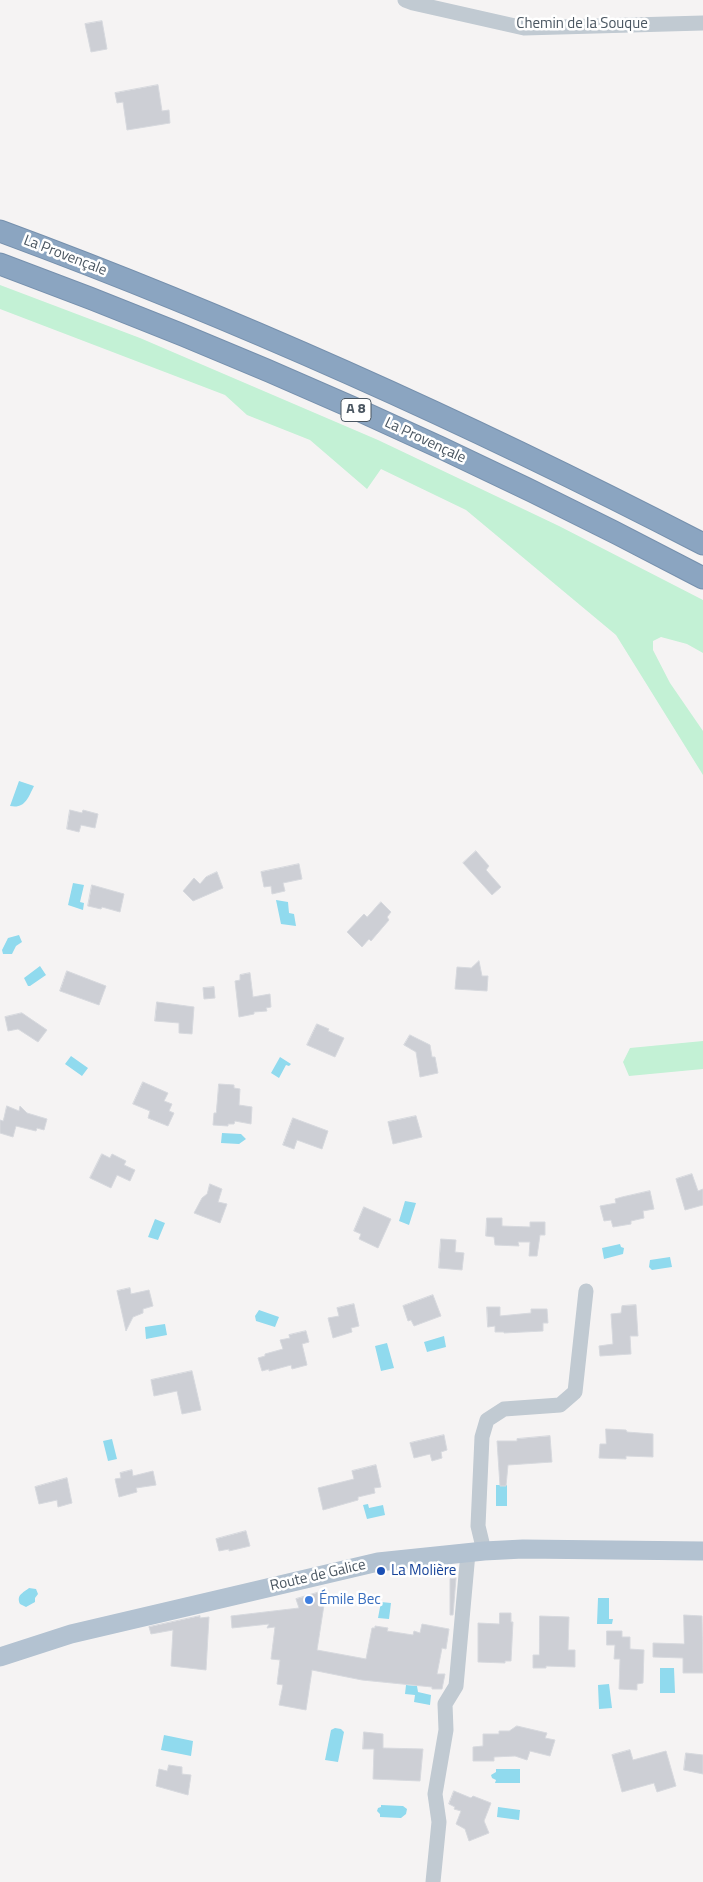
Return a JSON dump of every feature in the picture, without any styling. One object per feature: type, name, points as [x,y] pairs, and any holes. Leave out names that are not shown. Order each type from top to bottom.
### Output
[{"type":"highway","name":"La Provençale","points":[[0,231],[176,300],[314,358],[485,436],[604,493],[703,544]]},
{"type":"highway","name":"La Provençale","points":[[0,264],[188,337],[410,434],[589,520],[703,578]]},
{"type":"highway","points":[[604,493],[703,536]]},
{"type":"main road","name":"Route de Galice","points":[[0,1657],[72,1634],[378,1562],[476,1552],[522,1550],[703,1551]]},
{"type":"street","name":"Chemin de la Souque","points":[[405,0],[524,28],[703,23]]},
{"type":"street","points":[[433,1882],[439,1822],[435,1794],[446,1730],[445,1704],[456,1686],[476,1552],[482,1437],[487,1420],[504,1410],[560,1405],[575,1392],[586,1291]]},
{"type":"green space","points":[[0,285],[140,338],[378,440],[559,526],[703,600],[703,653],[687,644],[661,637],[653,641],[653,650],[670,683],[703,731],[703,775],[616,635],[466,510],[381,469],[367,489],[310,440],[247,415],[225,395],[0,309]]},
{"type":"green space","points":[[703,1041],[703,1069],[629,1076],[623,1062],[630,1048]]},
{"type":"water","points":[[19,781],[34,786],[23,804],[10,806]]},
{"type":"water","points":[[73,883],[84,885],[80,902],[84,903],[83,910],[68,905]]},
{"type":"water","points":[[276,900],[288,902],[289,913],[294,914],[296,926],[281,924]]},
{"type":"water","points":[[19,935],[22,942],[16,946],[12,954],[3,954],[2,950],[8,938]]},
{"type":"water","points":[[40,966],[46,975],[28,986],[24,978]]},
{"type":"water","points":[[71,1056],[88,1068],[82,1076],[65,1064]]},
{"type":"water","points":[[280,1057],[291,1064],[289,1066],[286,1065],[279,1078],[271,1073]]},
{"type":"water","points":[[222,1133],[241,1134],[246,1139],[239,1144],[221,1143]]},
{"type":"water","points":[[405,1201],[416,1203],[409,1225],[399,1221]]},
{"type":"water","points":[[155,1219],[165,1223],[158,1240],[148,1237]]},
{"type":"water","points":[[620,1244],[624,1248],[623,1254],[604,1259],[602,1248]]},
{"type":"water","points":[[670,1257],[672,1267],[652,1270],[649,1267],[650,1260]]},
{"type":"water","points":[[259,1310],[279,1317],[275,1327],[256,1321],[255,1316]]},
{"type":"water","points":[[165,1324],[167,1335],[146,1339],[145,1327]]},
{"type":"water","points":[[444,1336],[446,1347],[427,1352],[424,1342]]},
{"type":"water","points":[[387,1343],[394,1368],[381,1371],[375,1346]]},
{"type":"water","points":[[112,1439],[117,1459],[108,1461],[103,1441]]},
{"type":"water","points":[[496,1485],[507,1485],[507,1506],[496,1506]]},
{"type":"water","points":[[368,1504],[369,1508],[383,1505],[385,1515],[367,1519],[363,1505]]},
{"type":"water","points":[[29,1588],[36,1589],[38,1594],[35,1602],[26,1607],[20,1604],[19,1598]]},
{"type":"water","points":[[598,1598],[609,1598],[609,1619],[613,1619],[612,1624],[597,1624]]},
{"type":"water","points":[[381,1602],[391,1603],[389,1619],[378,1618]]},
{"type":"water","points":[[660,1668],[674,1668],[675,1693],[660,1693]]},
{"type":"water","points":[[609,1684],[612,1708],[599,1709],[598,1685]]},
{"type":"water","points":[[406,1685],[417,1686],[418,1692],[431,1695],[430,1705],[414,1702],[415,1695],[405,1694]]},
{"type":"water","points":[[335,1728],[341,1729],[344,1732],[338,1762],[325,1760],[331,1730]]},
{"type":"water","points":[[164,1735],[193,1741],[191,1756],[161,1750]]},
{"type":"water","points":[[496,1769],[520,1769],[520,1783],[495,1783],[496,1780],[491,1775],[496,1772]]},
{"type":"water","points":[[381,1805],[403,1806],[407,1809],[406,1814],[401,1818],[380,1817],[377,1811]]},
{"type":"water","points":[[498,1807],[520,1810],[519,1820],[497,1817]]},
{"type":"building","points":[[102,21],[107,49],[91,52],[85,24]]},
{"type":"building","points":[[158,85],[162,111],[169,110],[170,123],[127,130],[123,102],[117,103],[115,93]]},
{"type":"building","points":[[70,810],[82,813],[83,810],[98,814],[95,828],[81,825],[79,832],[67,829]]},
{"type":"building","points":[[476,851],[489,866],[486,870],[501,887],[492,895],[463,863]]},
{"type":"building","points":[[299,864],[302,879],[283,883],[285,891],[272,894],[271,886],[264,887],[261,872]]},
{"type":"building","points":[[217,872],[223,888],[193,901],[183,891],[194,878],[200,884],[206,877]]},
{"type":"building","points":[[92,885],[124,894],[120,912],[102,907],[101,909],[88,906]]},
{"type":"building","points":[[381,902],[391,912],[387,917],[389,920],[371,941],[369,939],[362,947],[347,932],[364,914],[367,917]]},
{"type":"building","points":[[479,961],[482,976],[488,976],[487,991],[455,989],[457,967],[471,968]]},
{"type":"building","points":[[67,971],[106,986],[99,1005],[60,991]]},
{"type":"building","points":[[250,973],[253,997],[270,994],[271,1007],[266,1008],[267,1011],[254,1012],[254,1014],[239,1017],[235,981],[240,980],[240,975]]},
{"type":"building","points":[[214,987],[215,998],[204,999],[203,988]]},
{"type":"building","points":[[157,1002],[194,1007],[192,1034],[179,1033],[179,1023],[155,1021]]},
{"type":"building","points":[[22,1013],[47,1030],[38,1042],[18,1029],[8,1031],[5,1017]]},
{"type":"building","points":[[317,1024],[344,1038],[335,1057],[307,1045]]},
{"type":"building","points":[[410,1035],[430,1045],[432,1057],[435,1057],[438,1073],[420,1077],[416,1052],[404,1045]]},
{"type":"building","points":[[143,1082],[168,1093],[164,1101],[172,1104],[169,1111],[174,1113],[168,1126],[148,1118],[150,1111],[133,1104]]},
{"type":"building","points":[[219,1084],[234,1085],[234,1088],[240,1089],[239,1105],[252,1107],[251,1124],[235,1121],[234,1124],[228,1124],[228,1126],[213,1125]]},
{"type":"building","points":[[7,1106],[19,1111],[20,1106],[27,1113],[47,1119],[44,1130],[37,1128],[36,1131],[16,1126],[13,1137],[0,1133],[0,1120],[3,1121]]},
{"type":"building","points":[[416,1116],[422,1137],[393,1144],[388,1122]]},
{"type":"building","points":[[293,1118],[328,1131],[322,1149],[297,1140],[294,1149],[283,1145]]},
{"type":"building","points":[[102,1154],[110,1158],[112,1154],[126,1161],[124,1165],[135,1170],[130,1181],[117,1175],[111,1188],[90,1178]]},
{"type":"building","points":[[692,1174],[698,1191],[703,1189],[703,1205],[685,1210],[676,1179]]},
{"type":"building","points":[[210,1184],[222,1189],[218,1202],[227,1204],[220,1223],[194,1213],[202,1198],[207,1194]]},
{"type":"building","points":[[650,1191],[654,1209],[643,1211],[644,1218],[631,1221],[631,1224],[613,1227],[611,1220],[604,1221],[600,1206],[616,1203],[615,1199]]},
{"type":"building","points":[[364,1207],[391,1219],[378,1248],[359,1239],[361,1234],[354,1231]]},
{"type":"building","points":[[487,1218],[502,1218],[502,1226],[530,1227],[530,1222],[545,1222],[545,1235],[540,1235],[537,1256],[529,1256],[530,1242],[518,1242],[519,1246],[495,1245],[494,1237],[486,1236]]},
{"type":"building","points":[[441,1239],[456,1240],[455,1252],[464,1253],[462,1270],[439,1268]]},
{"type":"building","points":[[130,1288],[131,1294],[149,1290],[153,1306],[143,1309],[143,1313],[133,1317],[126,1331],[117,1291]]},
{"type":"building","points":[[433,1295],[441,1316],[414,1326],[411,1320],[408,1321],[403,1306]]},
{"type":"building","points":[[354,1304],[359,1326],[351,1328],[352,1332],[333,1338],[328,1318],[339,1316],[337,1308]]},
{"type":"building","points":[[636,1305],[638,1336],[630,1336],[631,1354],[600,1356],[599,1346],[613,1344],[611,1314],[621,1313],[622,1306]]},
{"type":"building","points":[[487,1307],[500,1307],[500,1316],[531,1313],[531,1309],[547,1309],[548,1323],[543,1323],[543,1331],[495,1332],[495,1326],[488,1327]]},
{"type":"building","points":[[306,1331],[309,1342],[302,1344],[307,1365],[292,1369],[291,1365],[262,1371],[258,1358],[283,1349],[280,1340],[290,1338],[289,1335]]},
{"type":"building","points":[[192,1371],[201,1410],[182,1414],[177,1391],[154,1396],[151,1380]]},
{"type":"building","points":[[606,1429],[653,1434],[653,1457],[599,1458],[600,1444],[606,1444]]},
{"type":"building","points":[[444,1435],[447,1450],[441,1452],[442,1458],[432,1461],[430,1454],[414,1458],[410,1443]]},
{"type":"building","points":[[550,1436],[552,1462],[508,1465],[506,1486],[500,1486],[497,1441],[517,1441],[517,1439]]},
{"type":"building","points":[[376,1465],[381,1487],[374,1488],[375,1493],[323,1510],[318,1488],[354,1479],[352,1471]]},
{"type":"building","points":[[132,1470],[133,1476],[153,1471],[156,1485],[136,1488],[137,1492],[119,1497],[115,1479],[121,1478],[120,1473]]},
{"type":"building","points":[[67,1478],[72,1503],[58,1507],[57,1500],[39,1504],[35,1487]]},
{"type":"building","points":[[246,1531],[250,1546],[229,1551],[229,1549],[219,1551],[216,1539]]},
{"type":"building","points":[[456,1578],[453,1615],[450,1615],[450,1579]]},
{"type":"building","points":[[320,1592],[324,1605],[317,1650],[366,1659],[372,1628],[375,1628],[375,1626],[388,1628],[387,1631],[413,1635],[414,1631],[420,1633],[422,1624],[449,1629],[446,1649],[442,1648],[437,1674],[445,1674],[442,1689],[362,1680],[312,1670],[306,1710],[279,1705],[283,1685],[277,1684],[280,1660],[271,1659],[275,1627],[267,1628],[269,1624],[232,1628],[231,1616],[299,1608],[296,1599]]},
{"type":"building","points":[[500,1613],[511,1613],[511,1622],[513,1622],[511,1661],[505,1661],[505,1663],[478,1662],[478,1623],[499,1624]]},
{"type":"building","points":[[684,1615],[702,1616],[703,1673],[683,1673],[683,1658],[653,1657],[653,1643],[684,1644]]},
{"type":"building","points":[[200,1616],[200,1618],[209,1617],[206,1670],[171,1666],[173,1630],[151,1634],[149,1627]]},
{"type":"building","points":[[540,1616],[569,1617],[568,1650],[575,1650],[575,1667],[546,1666],[546,1668],[533,1668],[533,1655],[539,1655]]},
{"type":"building","points":[[607,1631],[622,1631],[622,1637],[630,1637],[630,1649],[644,1650],[643,1683],[637,1684],[637,1690],[619,1689],[620,1659],[614,1659],[615,1645],[607,1645]]},
{"type":"building","points":[[517,1726],[547,1733],[545,1738],[555,1740],[550,1756],[530,1751],[527,1760],[515,1756],[494,1757],[494,1761],[473,1761],[473,1747],[483,1746],[483,1734],[499,1734],[499,1731],[509,1731]]},
{"type":"building","points":[[364,1732],[383,1734],[383,1748],[423,1749],[420,1781],[373,1779],[374,1749],[363,1749]]},
{"type":"building","points":[[630,1750],[633,1760],[666,1751],[676,1786],[657,1792],[654,1783],[622,1792],[612,1755]]},
{"type":"building","points":[[686,1753],[703,1755],[703,1774],[684,1770]]},
{"type":"building","points":[[169,1765],[182,1767],[182,1774],[191,1775],[188,1795],[156,1786],[159,1769],[167,1771]]},
{"type":"building","points":[[454,1791],[491,1803],[484,1821],[489,1833],[469,1841],[465,1829],[456,1824],[461,1811],[454,1809],[455,1807],[449,1804]]},
{"type":"place","name":"La Molière","points":[[381,1571]]},
{"type":"place","name":"Émile Bec","points":[[309,1600]]}]
